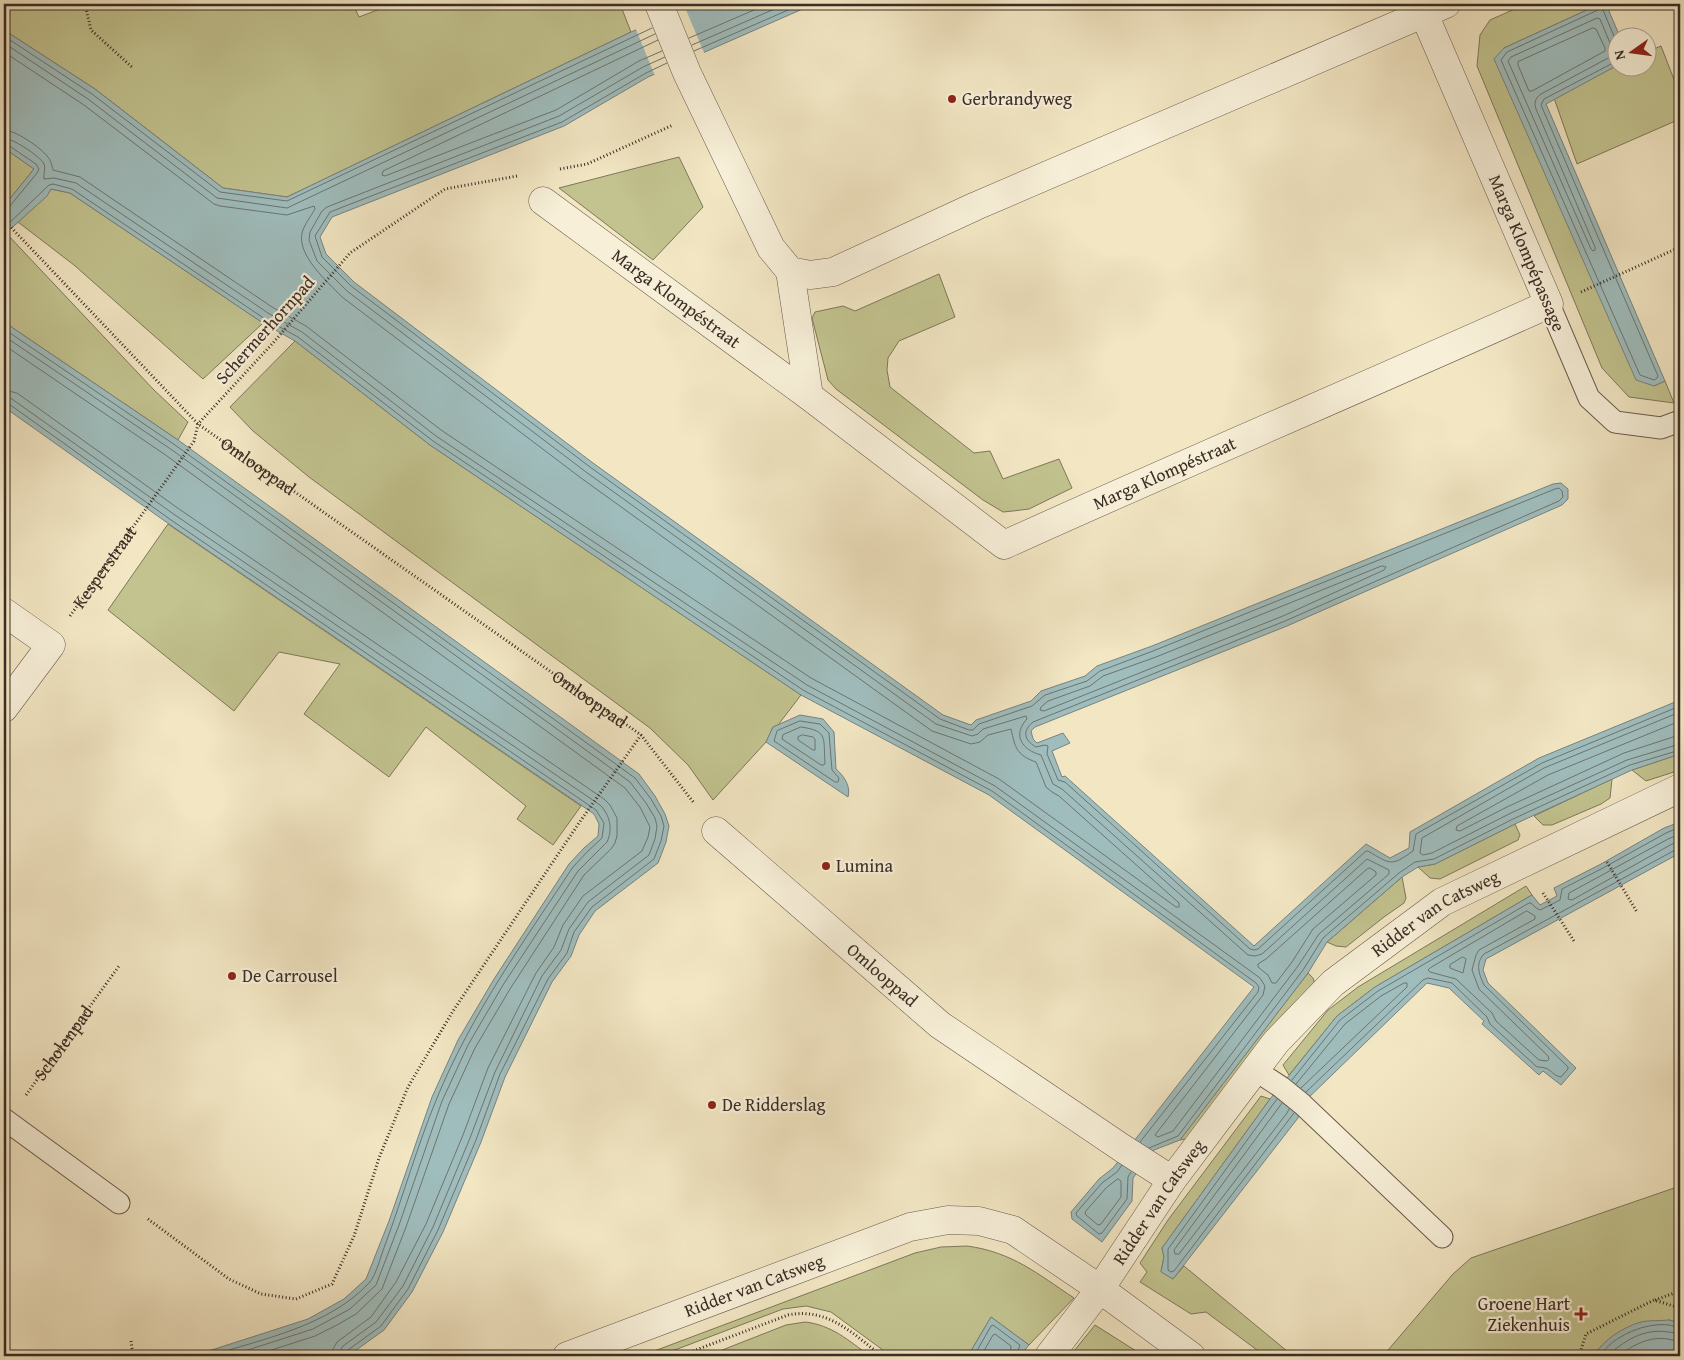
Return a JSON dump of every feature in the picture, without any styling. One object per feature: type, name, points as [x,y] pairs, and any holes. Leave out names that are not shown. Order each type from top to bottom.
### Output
[{"type":"street","points":[[660,8],[687,73],[771,248],[790,270],[809,396]]},
{"type":"street","points":[[790,270],[810,276],[833,272],[985,202],[1435,9]]},
{"type":"street","name":"Marga Klompépassage","points":[[1435,9],[1549,304]]},
{"type":"street","name":"Marga Klompéstraat","points":[[543,201],[809,396],[1004,545],[1549,304]]},
{"type":"street","points":[[4,612],[51,644],[4,708]]},
{"type":"street","name":"Ridder van Catsweg","points":[[567,1356],[901,1230],[948,1220],[979,1221],[1013,1230],[1100,1288],[1166,1175],[1255,1070],[1276,1042],[1333,983],[1442,902],[1680,788]]},
{"type":"street","name":"Omlooppad","points":[[716,831],[940,1025],[1122,1148],[1166,1175]]},
{"type":"street","points":[[1049,1356],[1100,1288],[1191,1356]]},
{"type":"lane","name":"Marga Klompépassage","points":[[1549,304],[1589,398],[1615,422],[1661,428],[1680,421]]},
{"type":"lane","points":[[1255,1070],[1281,1086],[1302,1104],[1442,1236]]},
{"type":"lane","points":[[5,1120],[119,1203]]},
{"type":"path","points":[[84,4],[91,30],[133,68]]},
{"type":"path","name":"Omlooppad","points":[[4,220],[198,424],[641,735],[716,831]]},
{"type":"path","points":[[1593,287],[1680,247]]},
{"type":"path","name":"Schermerhornpad","points":[[198,424],[273,343],[350,253]]},
{"type":"path","name":"Kesperstraat","points":[[51,644],[194,441],[198,424]]},
{"type":"path","points":[[119,1203],[128,1204],[229,1279],[261,1294],[296,1300],[332,1284],[354,1236],[379,1158],[408,1087],[453,1012],[579,823],[641,735]]},
{"type":"path","points":[[1606,860],[1637,912]]},
{"type":"path","points":[[1548,900],[1574,942]]},
{"type":"path","name":"Scholenpad","points":[[5,1120],[119,966]]},
{"type":"path","points":[[1578,1356],[1586,1334],[1654,1300],[1680,1291]]},
{"type":"path","points":[[1654,1300],[1680,1308]]},
{"type":"path","points":[[680,1356],[788,1315],[798,1313],[825,1317],[840,1324],[882,1356]]},
{"type":"path","points":[[131,1341],[133,1356]]},
{"type":"green space","points":[[4,4],[353,4],[359,17],[393,4],[620,4],[631,32],[287,197],[223,188],[95,89],[4,30]]},
{"type":"green space","points":[[1526,4],[1600,4],[1504,48],[1654,386],[1665,381],[1674,403],[1629,397],[1602,368],[1477,66],[1480,35],[1490,20]]},
{"type":"green space","points":[[1661,46],[1680,95],[1680,119],[1577,164],[1554,98],[1606,71],[1606,78],[1656,78],[1656,48]]},
{"type":"green space","points":[[4,148],[34,169],[4,206]]},
{"type":"green space","points":[[679,157],[703,207],[653,260],[559,188]]},
{"type":"green space","points":[[51,189],[70,193],[263,323],[203,379],[74,265],[18,222]]},
{"type":"green space","points":[[6,233],[154,390],[188,422],[178,440],[4,322],[4,235]]},
{"type":"green space","points":[[939,274],[955,317],[899,341],[888,358],[887,370],[890,387],[974,453],[990,451],[1003,479],[1059,459],[1072,488],[1029,509],[1003,512],[983,500],[836,389],[828,380],[812,318],[815,312],[843,306],[855,311]]},
{"type":"green space","points":[[295,341],[430,445],[801,695],[778,725],[773,727],[766,742],[713,800],[688,765],[650,728],[309,477],[253,431],[230,407]]},
{"type":"green space","points":[[168,524],[581,806],[553,845],[517,819],[526,806],[426,727],[389,777],[304,714],[340,664],[279,652],[234,711],[108,610]]},
{"type":"green space","points":[[1680,754],[1680,770],[1646,781],[1632,770]]},
{"type":"green space","points":[[1612,779],[1610,798],[1601,804],[1552,825],[1543,825],[1534,816]]},
{"type":"green space","points":[[1515,824],[1520,835],[1518,840],[1440,879],[1430,878],[1418,867],[1435,864]]},
{"type":"green space","points":[[1402,877],[1406,898],[1404,903],[1346,947],[1336,946],[1327,942]]},
{"type":"green space","points":[[1526,886],[1532,895],[1375,987],[1337,1016],[1289,1075],[1283,1065],[1328,1010],[1358,987]]},
{"type":"green space","points":[[1308,973],[1313,978],[1315,984],[1191,1138],[1180,1140]]},
{"type":"green space","points":[[1261,1096],[1270,1099],[1162,1248],[1164,1257],[1161,1271],[1173,1279],[1184,1266],[1293,1356],[1265,1356],[1206,1312],[1191,1314],[1140,1282],[1147,1272],[1140,1263],[1168,1220]]},
{"type":"green space","points":[[1680,1186],[1680,1323],[1669,1320],[1597,1350],[1594,1356],[1383,1356],[1453,1274],[1471,1258]]},
{"type":"green space","points":[[967,1246],[998,1253],[1024,1265],[1074,1298],[1029,1345],[991,1317],[968,1356],[891,1356],[831,1312],[806,1306],[783,1309],[659,1356],[641,1356],[915,1253],[941,1247]]},
{"type":"green space","points":[[805,1322],[824,1326],[832,1330],[870,1356],[707,1356],[786,1325]]},
{"type":"green space","points":[[1095,1325],[1144,1356],[1070,1356]]},
{"type":"water","points":[[695,4],[814,4],[648,77],[564,126],[332,217],[320,237],[326,254],[354,282],[593,463],[943,715],[971,725],[976,720],[1031,701],[1041,691],[1085,676],[1097,666],[1152,646],[1553,484],[1561,483],[1568,489],[1568,499],[1562,505],[1287,626],[1035,727],[1031,731],[1033,739],[1037,743],[1063,733],[1070,743],[1052,751],[1062,777],[1065,776],[1254,946],[1366,844],[1390,858],[1409,848],[1410,832],[1539,758],[1680,700],[1680,754],[1632,770],[1515,824],[1435,864],[1418,867],[1402,877],[1327,942],[1308,973],[1180,1140],[1154,1150],[1133,1178],[1132,1201],[1102,1242],[1072,1219],[1071,1212],[1099,1179],[1113,1168],[1254,987],[989,795],[801,695],[430,445],[295,341],[263,323],[70,193],[51,189],[47,196],[4,235],[4,206],[34,169],[4,148],[4,30],[95,89],[223,188],[287,197],[631,32]]},
{"type":"water","points":[[1600,4],[1606,4],[1616,28],[1606,28],[1606,71],[1546,104],[1665,381],[1654,386],[1636,380],[1494,59],[1504,48]]},
{"type":"water","points":[[4,322],[178,440],[639,774],[655,796],[669,826],[666,842],[658,863],[595,911],[579,935],[571,956],[552,982],[505,1077],[481,1142],[443,1232],[412,1292],[384,1330],[348,1356],[193,1356],[308,1319],[344,1299],[366,1279],[389,1221],[432,1097],[458,1040],[494,979],[569,864],[598,836],[599,824],[594,814],[169,524],[4,407]]},
{"type":"water","points":[[800,715],[823,719],[834,732],[836,769],[842,775],[849,789],[848,797],[766,742],[773,727]]},
{"type":"water","points":[[1680,822],[1680,853],[1486,959],[1483,970],[1488,983],[1576,1068],[1561,1085],[1543,1071],[1539,1075],[1482,1024],[1484,1021],[1449,988],[1427,983],[1302,1104],[1298,1118],[1173,1279],[1161,1272],[1164,1257],[1162,1248],[1270,1099],[1337,1016],[1375,987],[1532,895],[1540,905],[1557,896],[1554,888],[1664,828]]},
{"type":"water","points":[[991,1317],[1029,1345],[1020,1356],[968,1356]]},
{"type":"water","points":[[1669,1320],[1680,1323],[1680,1356],[1594,1356],[1608,1340],[1627,1327],[1644,1321]]},
{"type":"pier","points":[[684,5],[705,55],[655,76],[635,27]]},
{"type":"place","name":"Gerbrandyweg","points":[[952,99]]},
{"type":"place","name":"Lumina","points":[[826,866]]},
{"type":"place","name":"De Carrousel","points":[[232,976]]},
{"type":"place","name":"De Ridderslag","points":[[712,1105]]},
{"type":"place","name":"Groene Hart Ziekenhuis","points":[[1581,1314]]}]
